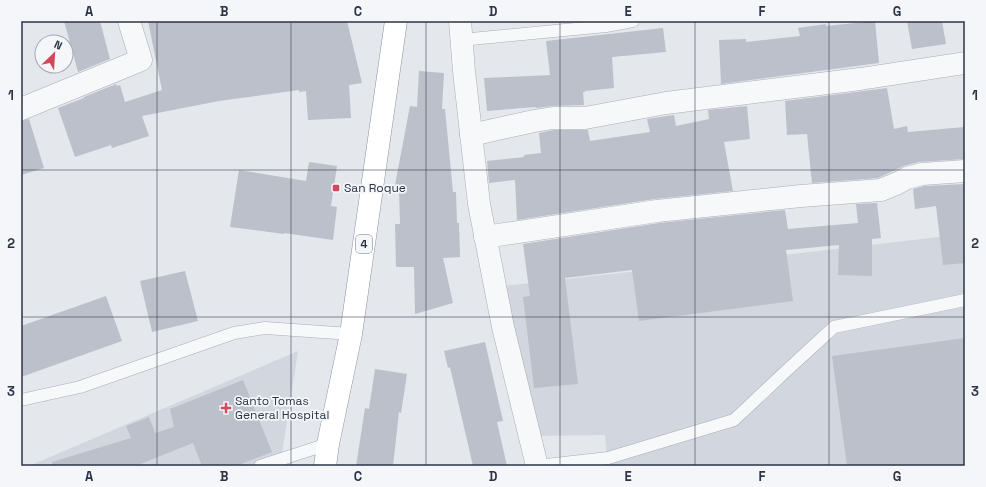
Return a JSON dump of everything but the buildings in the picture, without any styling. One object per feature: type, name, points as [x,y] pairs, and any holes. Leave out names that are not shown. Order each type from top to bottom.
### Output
[{"type":"highway","name":"4","points":[[325,466],[328,444],[351,334],[396,21]]},
{"type":"street","points":[[21,109],[141,60],[129,21]]},
{"type":"street","points":[[460,31],[479,204],[503,327],[537,466]]},
{"type":"street","points":[[471,135],[553,118],[585,118],[666,104],[860,79],[965,63]]},
{"type":"street","points":[[485,237],[657,211],[801,196],[881,190],[907,178],[922,174],[965,171]]},
{"type":"lane","points":[[460,31],[606,26],[633,21]]},
{"type":"lane","points":[[537,466],[608,458],[734,420],[834,327],[965,300]]},
{"type":"lane","points":[[21,400],[80,387],[234,333],[265,328],[351,334]]},
{"type":"lane","points":[[260,466],[328,444]]},
{"type":"shaded area","points":[[965,234],[965,466],[608,466],[605,435],[535,436],[504,286]]},
{"type":"shaded area","name":"Santo Tomas General Hospital","points":[[298,351],[280,466],[29,466]]},
{"type":"place","name":"San Roque","points":[[336,188]]},
{"type":"place","name":"Santo Tomas General Hospital","points":[[226,408]]}]
